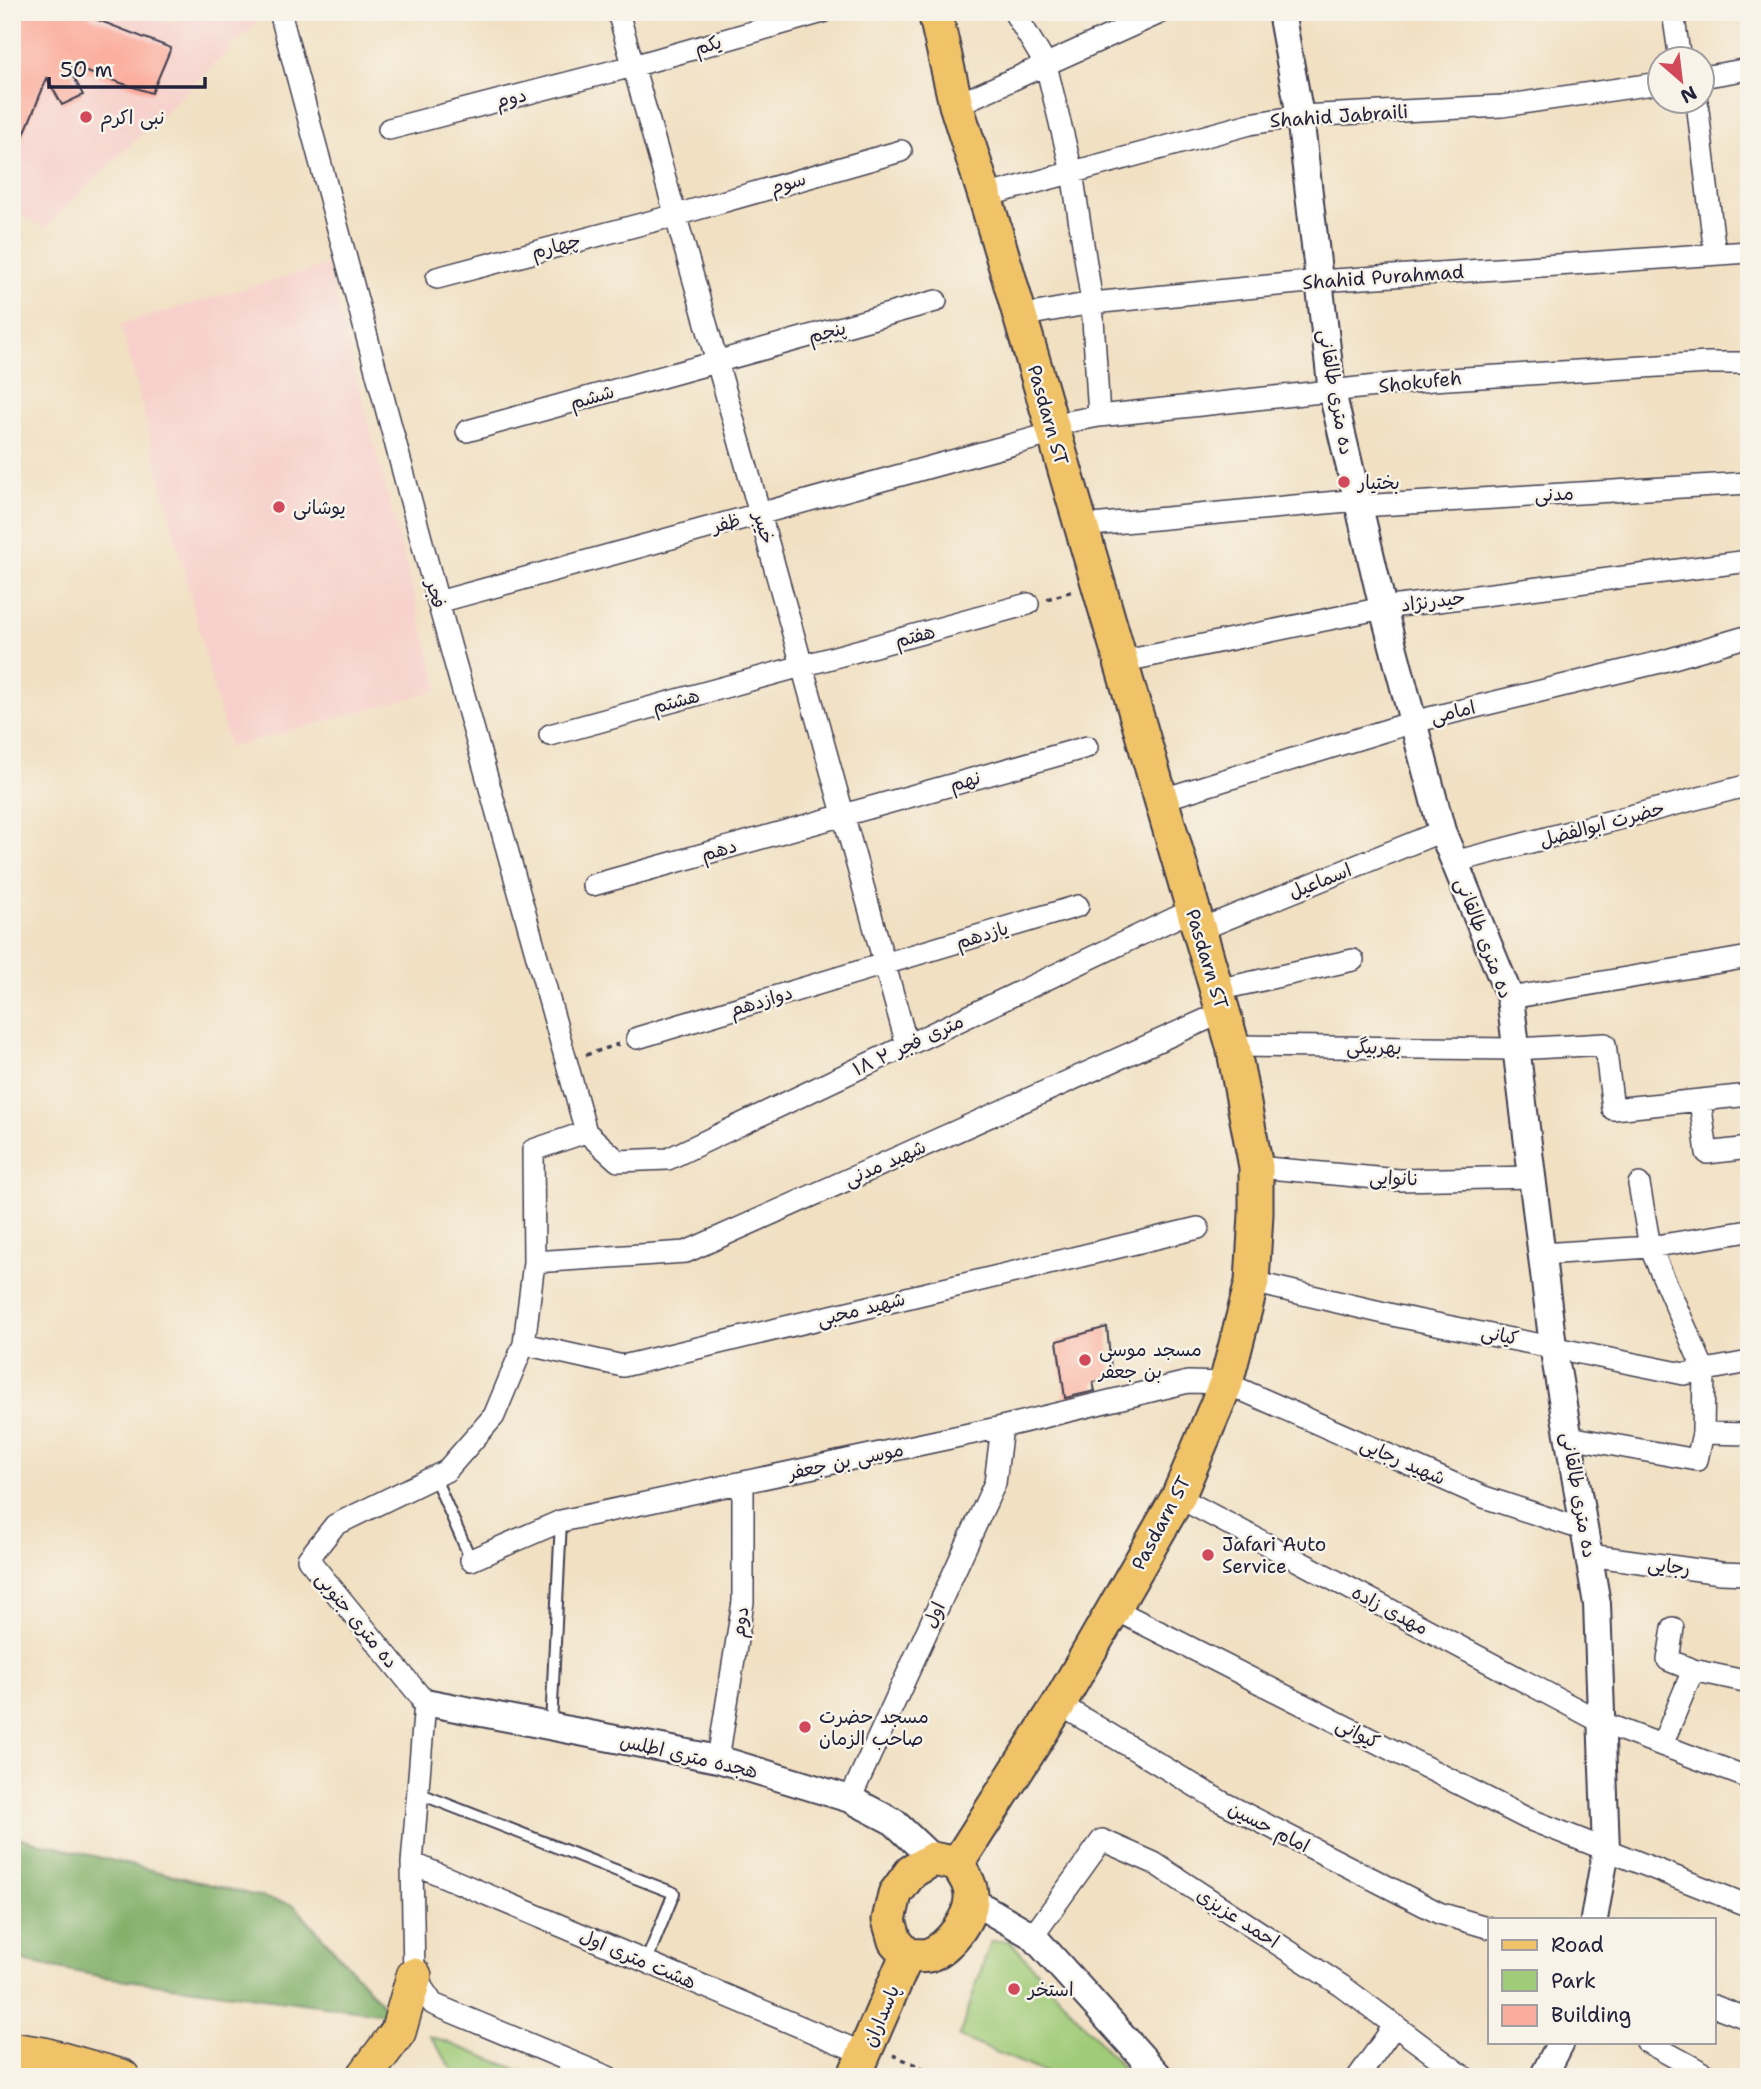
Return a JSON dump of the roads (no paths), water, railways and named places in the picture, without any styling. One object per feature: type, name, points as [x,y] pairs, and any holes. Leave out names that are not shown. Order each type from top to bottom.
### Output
[{"type":"highway","points":[[364,2077],[398,2032],[414,1976]]},
{"type":"highway","points":[[12,2050],[44,2055],[122,2077]]},
{"type":"main road","name":"Pasdarn ST","points":[[935,12],[956,105],[985,196],[1233,1046],[1256,1167],[1252,1282],[1226,1383],[1178,1497],[1059,1704],[945,1861]]},
{"type":"main road","points":[[945,1861],[968,1880],[971,1900],[962,1926],[946,1946],[927,1956],[907,1955],[895,1941],[889,1920],[895,1894],[911,1872],[945,1861]]},
{"type":"main road","name":"پاسداران","points":[[862,2059],[907,1955]]},
{"type":"street","name":"فجر","points":[[280,12],[438,602],[586,1132]]},
{"type":"street","name":"خیبر","points":[[618,12],[907,1045]]},
{"type":"street","name":"یکم","points":[[633,66],[823,12]]},
{"type":"street","points":[[1014,12],[1046,65],[1072,172],[1092,303],[1098,416]]},
{"type":"street","points":[[956,105],[1162,12]]},
{"type":"street","name":"ده متری طالقانی","points":[[1281,12],[1300,116],[1332,392],[1383,608],[1442,831],[1510,998],[1553,1346],[1597,1604],[1606,1850],[1594,1918]]},
{"type":"street","points":[[1673,12],[1678,46]]},
{"type":"street","name":"دوم","points":[[389,129],[633,66]]},
{"type":"street","points":[[1716,75],[1749,69]]},
{"type":"street","name":"Shahid Jabraili","points":[[985,196],[1251,124],[1300,116],[1502,106],[1646,85]]},
{"type":"street","points":[[1699,116],[1716,254]]},
{"type":"street","name":"سوم","points":[[676,215],[901,150]]},
{"type":"street","name":"چهارم","points":[[437,278],[676,215]]},
{"type":"street","name":"Shahid Purahmad","points":[[1020,316],[1092,303],[1319,281],[1749,252]]},
{"type":"street","name":"پنجم","points":[[717,362],[936,302]]},
{"type":"street","name":"ششم","points":[[467,431],[717,362]]},
{"type":"street","name":"Shokufeh","points":[[1053,429],[1098,416],[1432,380],[1708,363],[1749,363]]},
{"type":"street","name":"ظفر","points":[[438,602],[760,514],[1053,429]]},
{"type":"street","name":"مدنی","points":[[1081,526],[1358,503],[1749,483]]},
{"type":"street","name":"حیدرنژاد","points":[[1120,662],[1383,608],[1749,561]]},
{"type":"street","name":"هفتم","points":[[803,667],[1028,604]]},
{"type":"street","name":"امامی","points":[[1160,800],[1413,722],[1660,662],[1749,636]]},
{"type":"street","name":"هشتم","points":[[550,735],[803,667]]},
{"type":"street","name":"نهم","points":[[844,815],[1087,747]]},
{"type":"street","name":"حضرت ابوالفضل","points":[[1454,862],[1749,785]]},
{"type":"street","name":"دهم","points":[[593,885],[844,815]]},
{"type":"street","name":"اسماعیل","points":[[1195,920],[1442,831]]},
{"type":"street","name":"یازدهم","points":[[885,964],[1078,906]]},
{"type":"street","name":"۱۸ متری فجر ۲","points":[[586,1132],[618,1161],[668,1159],[907,1045],[1195,920]]},
{"type":"street","name":"شهید مدنی","points":[[534,1262],[686,1252],[1220,1001],[1353,960]]},
{"type":"street","points":[[1510,998],[1748,962]]},
{"type":"street","name":"دوازدهم","points":[[637,1038],[885,964]]},
{"type":"street","name":"بهربیگی","points":[[1233,1046],[1515,1049],[1605,1044],[1613,1109],[1700,1101]]},
{"type":"street","points":[[1749,1095],[1700,1101],[1707,1153],[1749,1148]]},
{"type":"street","name":"ده متری جنوبی","points":[[425,1702],[308,1559],[335,1525],[446,1471],[494,1416],[524,1344],[534,1262],[533,1150],[586,1132]]},
{"type":"street","name":"نانوایی","points":[[1256,1167],[1399,1180],[1532,1177]]},
{"type":"street","points":[[1569,1437],[1697,1460],[1703,1433],[1704,1370],[1650,1247],[1639,1184]]},
{"type":"street","name":"شهید محبی","points":[[524,1344],[623,1366],[1198,1228]]},
{"type":"street","points":[[1542,1254],[1650,1247],[1749,1231]]},
{"type":"street","name":"کیانی","points":[[1252,1282],[1398,1316],[1684,1374],[1749,1362]]},
{"type":"street","name":"موسی بن جعفر","points":[[471,1560],[561,1521],[1002,1427],[1188,1382],[1226,1383]]},
{"type":"street","name":"شهید رجایی","points":[[1226,1383],[1587,1543]]},
{"type":"street","name":"اول","points":[[850,1799],[995,1483],[1002,1427]]},
{"type":"street","points":[[1703,1433],[1749,1434]]},
{"type":"street","name":"دوم","points":[[718,1759],[743,1602],[743,1484]]},
{"type":"street","name":"مهدی زاده","points":[[1178,1497],[1603,1723],[1749,1778]]},
{"type":"street","name":"رجایی","points":[[1587,1543],[1721,1573],[1749,1574]]},
{"type":"street","name":"کیوانی","points":[[1114,1609],[1526,1818],[1749,1906]]},
{"type":"street","points":[[1673,1628],[1668,1660],[1693,1670],[1749,1682]]},
{"type":"street","points":[[1662,1745],[1693,1670]]},
{"type":"street","points":[[425,1702],[412,1863],[414,1976],[433,2004],[608,2077]]},
{"type":"street","name":"هجده متری اطلس","points":[[425,1702],[718,1759],[850,1799],[894,1822],[945,1861]]},
{"type":"street","name":"امام حسین","points":[[1059,1704],[1222,1802],[1439,1913],[1488,1927]]},
{"type":"street","name":"احمد عزیزی","points":[[1033,1936],[1102,1840],[1154,1863],[1342,1986],[1461,2076]]},
{"type":"street","name":"هشت متری اول","points":[[412,1863],[646,1962],[862,2059]]},
{"type":"street","points":[[971,1900],[1033,1936],[1160,2077]]},
{"type":"street","points":[[1716,2007],[1749,2019]]},
{"type":"street","points":[[1358,2077],[1395,2025]]},
{"type":"street","points":[[1543,2077],[1560,2044]]},
{"type":"street","points":[[1651,2044],[1711,2077]]},
{"type":"lane","points":[[434,1476],[471,1560]]},
{"type":"lane","points":[[551,1726],[561,1521]]},
{"type":"lane","points":[[418,1793],[674,1894],[646,1962]]},
{"type":"place","name":"نبی اکرم","points":[[86,117]]},
{"type":"place","name":"بختیار","points":[[1344,482]]},
{"type":"place","name":"یوشانی","points":[[279,507]]},
{"type":"place","name":"مسجد موسی بن جعفر","points":[[1085,1360]]},
{"type":"place","name":"Jafari Auto Service","points":[[1208,1555]]},
{"type":"place","name":"مسجد حضرت صاحب الزمان","points":[[805,1727]]},
{"type":"place","name":"استخر","points":[[1014,1989]]}]
